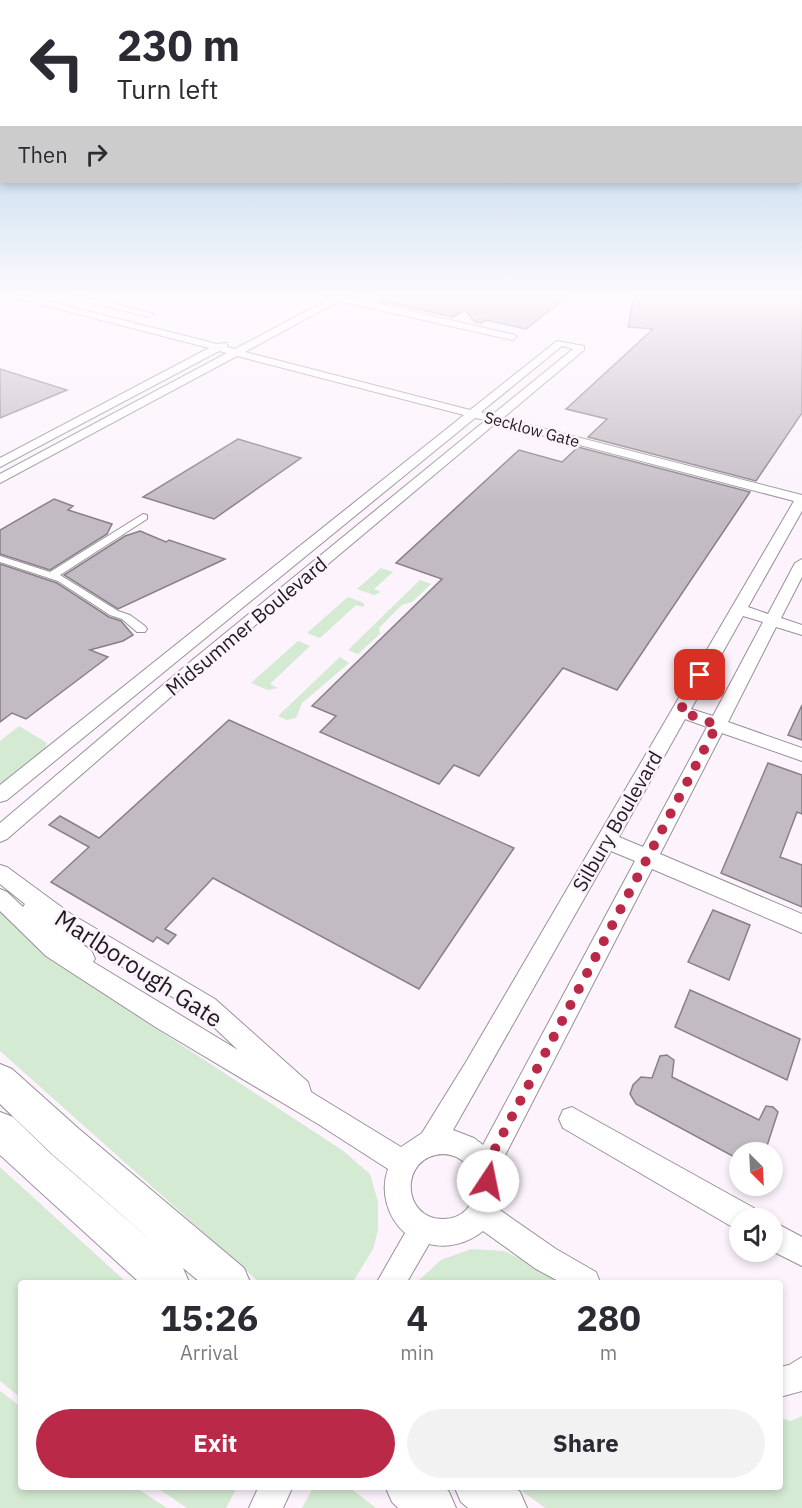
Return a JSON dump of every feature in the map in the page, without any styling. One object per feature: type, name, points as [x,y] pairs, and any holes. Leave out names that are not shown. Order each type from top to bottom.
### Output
[{"type":"main road","points":[[0,1081],[66,1142],[228,1280]]},
{"type":"main road","points":[[0,1130],[38,1167],[167,1280]]},
{"type":"main road","points":[[413,1490],[433,1508]]},
{"type":"main road","points":[[482,1490],[504,1508]]},
{"type":"street","points":[[0,463],[183,366]]},
{"type":"street","points":[[0,479],[209,366]]},
{"type":"street","name":"Secklow Gate","points":[[302,366],[435,401],[472,414],[497,417],[802,492]]},
{"type":"street","name":"Midsummer Boulevard","points":[[0,795],[531,366]]},
{"type":"street","name":"Midsummer Boulevard","points":[[0,834],[557,366]]},
{"type":"street","name":"Secklow Gate","points":[[497,417],[802,499]]},
{"type":"street","name":"Silbury Boulevard","points":[[431,1142],[455,1105],[802,499]]},
{"type":"street","points":[[52,575],[143,517]]},
{"type":"street","points":[[0,559],[52,575],[84,591],[141,629]]},
{"type":"street","name":"Silbury Boulevard","points":[[484,1170],[802,563]]},
{"type":"street","points":[[738,609],[802,630]]},
{"type":"street","points":[[680,711],[802,755]]},
{"type":"street","points":[[606,840],[802,924]]},
{"type":"street","name":"Marlborough Gate","points":[[0,873],[63,920],[207,1006],[327,1115]]},
{"type":"street","name":"Marlborough Gate","points":[[0,880],[106,982]]},
{"type":"street","name":"Marlborough Gate","points":[[0,898],[54,949],[165,1020],[327,1115],[403,1163]]},
{"type":"street","points":[[572,1119],[729,1209]]},
{"type":"street","points":[[444,1140],[468,1149],[478,1159],[484,1170],[488,1192],[481,1213],[473,1223],[449,1234],[423,1229],[411,1220],[402,1207],[398,1192],[398,1177],[403,1163],[411,1153],[431,1142],[444,1140]]},
{"type":"street","points":[[481,1213],[546,1259],[583,1280]]},
{"type":"street","points":[[392,1280],[423,1229]]},
{"type":"street","points":[[783,1241],[802,1252]]},
{"type":"street","points":[[783,1381],[798,1378],[802,1372]]},
{"type":"street","points":[[265,1508],[275,1490]]},
{"type":"green space","points":[[381,568],[393,572],[374,589],[381,592],[374,595],[357,589]]},
{"type":"green space","points":[[420,580],[431,584],[412,602],[402,605],[379,628],[380,634],[358,654],[348,650]]},
{"type":"green space","points":[[348,597],[364,603],[364,607],[356,605],[320,638],[307,633]]},
{"type":"green space","points":[[298,641],[310,646],[270,684],[278,688],[268,690],[251,683]]},
{"type":"green space","points":[[340,657],[349,663],[302,703],[296,718],[287,720],[278,716]]},
{"type":"green space","points":[[19,726],[47,743],[45,749],[0,784],[0,741]]},
{"type":"green space","points":[[0,908],[56,963],[342,1150],[370,1174],[378,1202],[378,1230],[373,1249],[354,1280],[257,1280],[0,1051]]},
{"type":"green space","points":[[0,1167],[124,1280],[18,1280],[18,1396],[0,1381]]},
{"type":"green space","points":[[471,1249],[504,1251],[555,1280],[419,1280],[441,1260]]},
{"type":"green space","points":[[0,1391],[18,1405],[18,1490],[140,1490],[167,1508],[0,1508]]},
{"type":"green space","points":[[802,1416],[802,1508],[545,1508],[521,1490],[783,1490],[783,1419],[791,1421]]},
{"type":"green space","points":[[160,1490],[235,1490],[226,1508],[187,1508]]},
{"type":"green space","points":[[312,1490],[353,1490],[376,1508],[302,1508]]},
{"type":"building","points":[[612,366],[802,366],[802,413],[756,481],[588,437],[607,419],[566,409]]},
{"type":"building","points":[[0,369],[67,390],[0,418]]},
{"type":"building","points":[[238,439],[301,458],[214,519],[143,497]]},
{"type":"building","points":[[578,447],[750,492],[617,690],[563,668],[479,776],[454,765],[439,784],[320,732],[336,716],[312,706],[442,579],[396,563],[519,450],[562,462]]},
{"type":"building","points":[[54,499],[73,506],[68,510],[112,524],[107,534],[50,570],[0,554],[0,530]]},
{"type":"building","points":[[140,531],[166,542],[169,540],[225,559],[118,609],[64,575],[125,536]]},
{"type":"building","points":[[0,564],[57,583],[109,617],[121,621],[133,635],[123,641],[90,650],[108,657],[26,719],[12,713],[0,722]]},
{"type":"building","points":[[802,705],[802,740],[788,735]]},
{"type":"building","points":[[229,720],[514,848],[419,989],[213,878],[165,929],[176,935],[168,944],[157,937],[153,942],[51,882],[89,847],[49,825],[60,816],[99,838]]},
{"type":"building","points":[[768,763],[802,775],[802,814],[797,812],[780,857],[802,865],[802,907],[721,873]]},
{"type":"building","points":[[713,910],[750,925],[729,980],[688,962]]},
{"type":"building","points":[[690,990],[800,1039],[787,1080],[675,1027]]},
{"type":"building","points":[[667,1055],[674,1060],[672,1077],[759,1120],[766,1106],[773,1107],[778,1112],[768,1142],[729,1142],[729,1154],[636,1104],[630,1094],[633,1085],[641,1077],[652,1078],[660,1056]]},
{"type":"route","points":[[488,1181],[484,1170],[717,725],[680,711],[700,675]]}]
